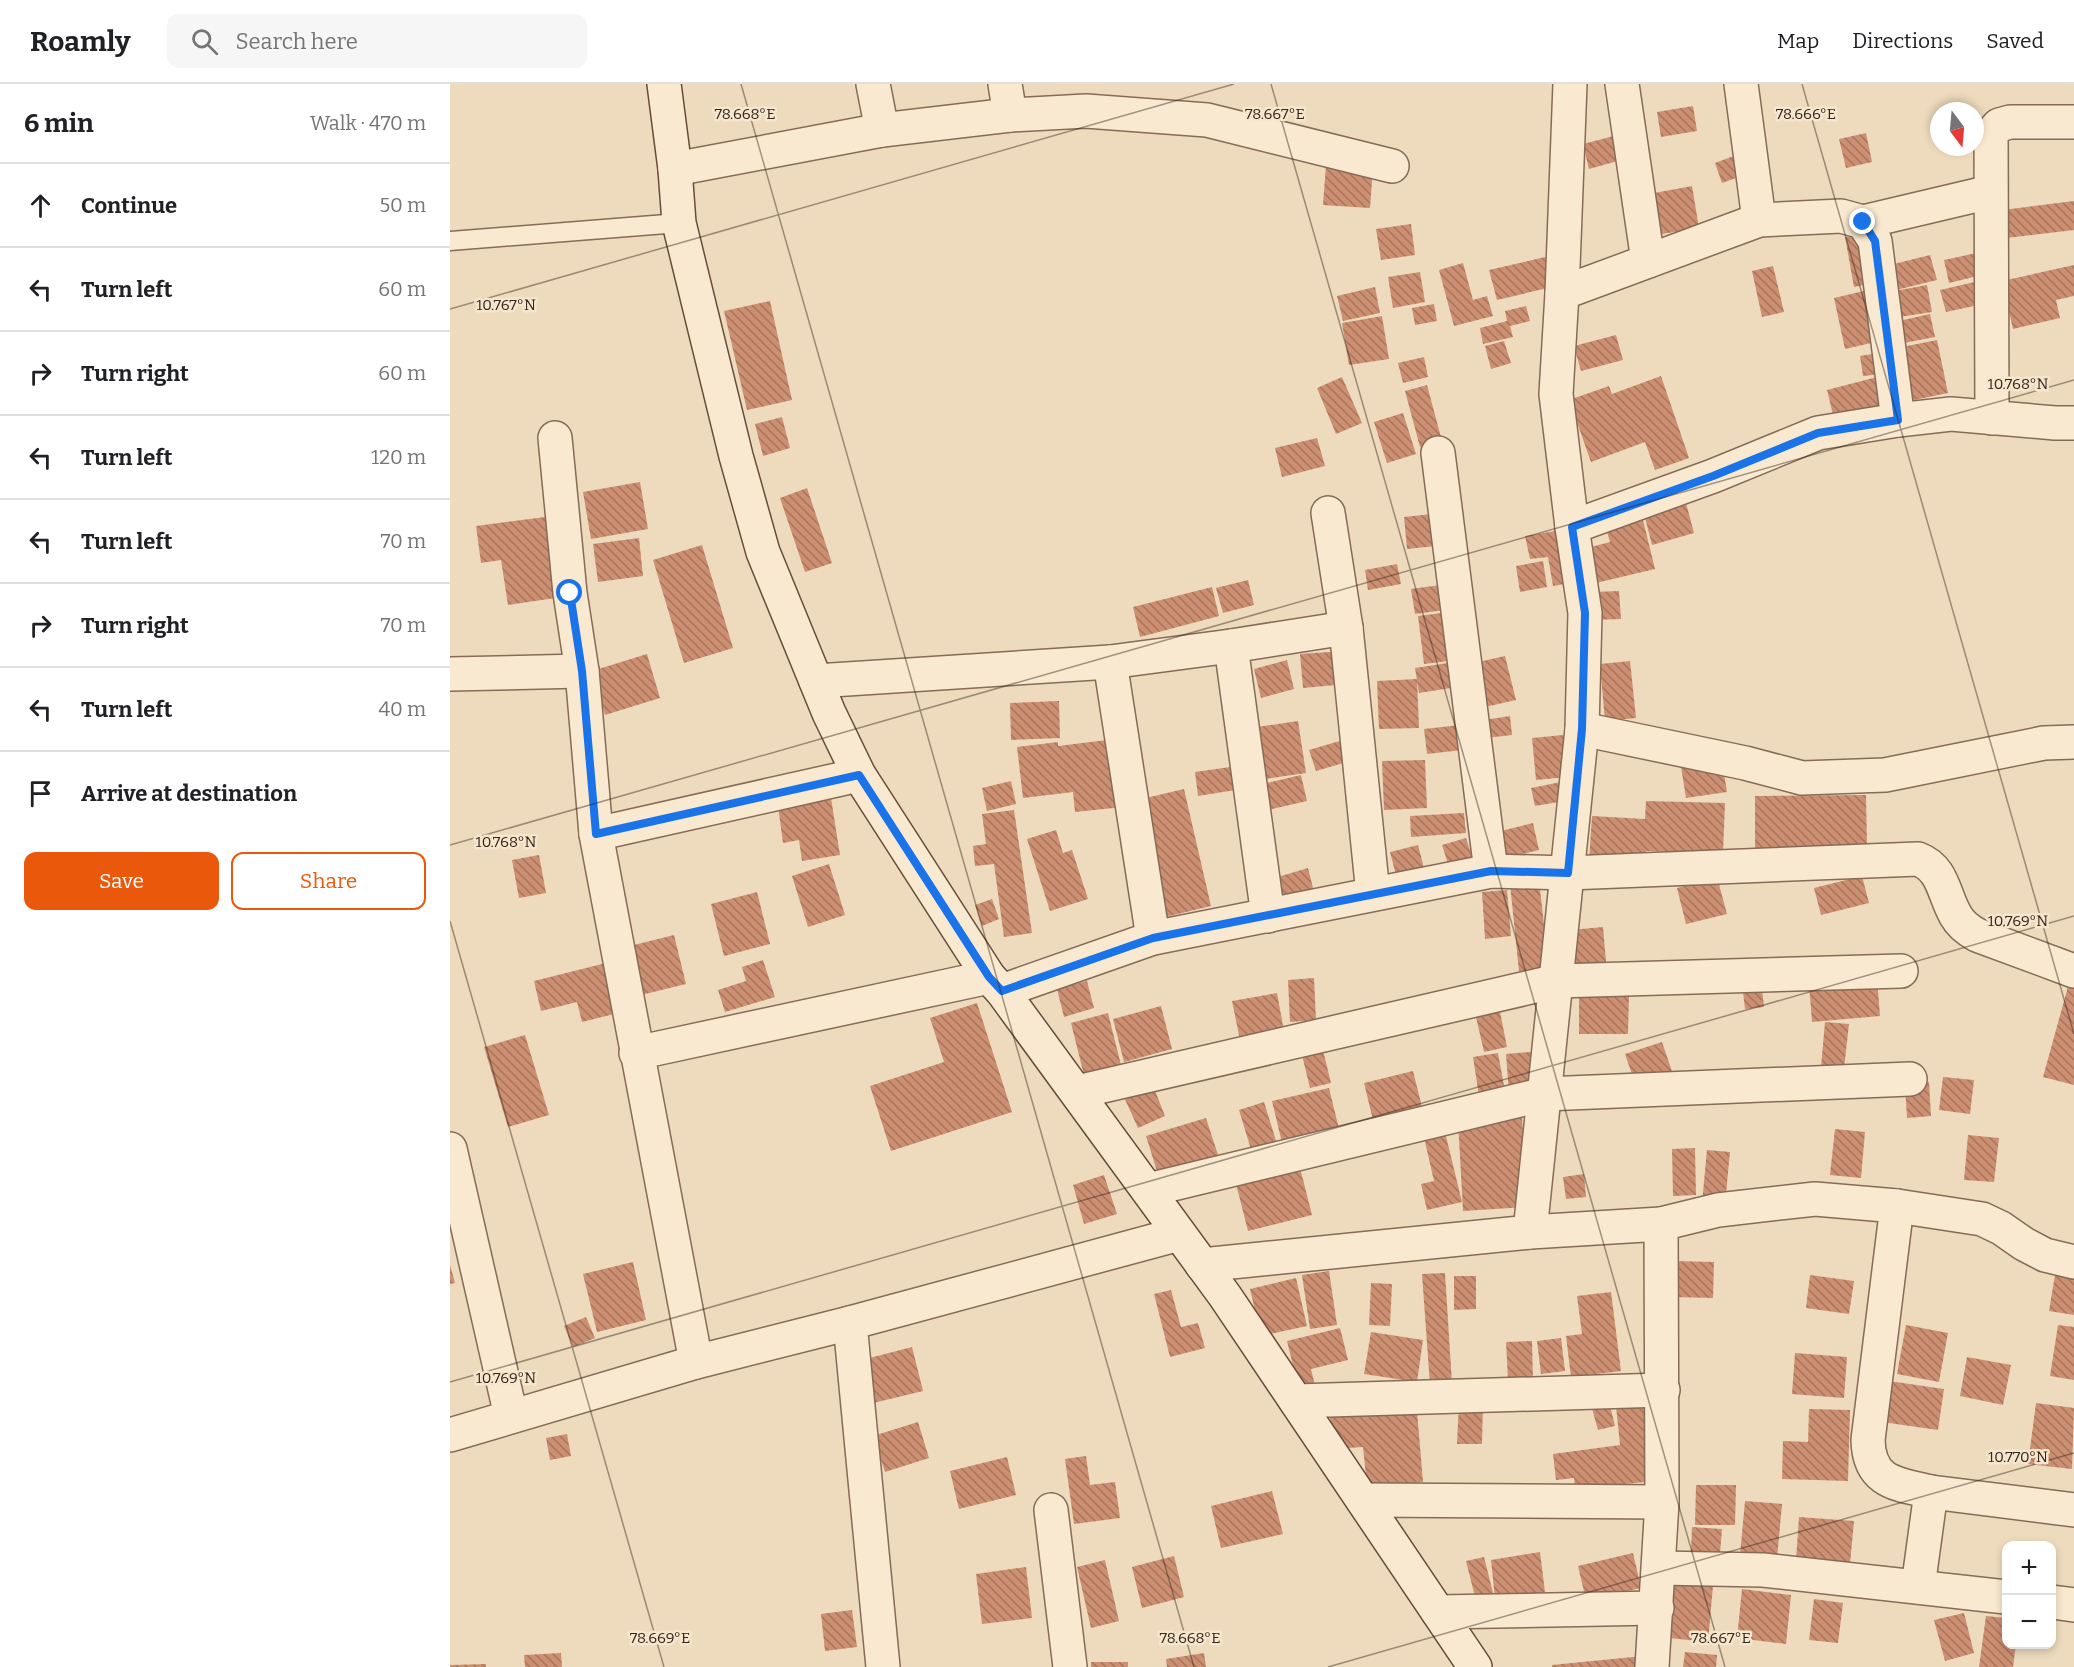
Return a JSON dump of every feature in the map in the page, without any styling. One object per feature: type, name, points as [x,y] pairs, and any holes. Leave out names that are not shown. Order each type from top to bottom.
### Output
[{"type":"street","points":[[664,84],[675,169],[679,223],[736,456],[763,552],[829,713],[859,775],[996,984],[1202,1265],[1475,1667]]},
{"type":"street","points":[[873,84],[882,130]]},
{"type":"street","points":[[1530,1232],[1582,729],[1585,613],[1556,394],[1570,84]]},
{"type":"street","points":[[1622,84],[1648,261]]},
{"type":"street","points":[[1741,84],[1758,220]]},
{"type":"street","points":[[675,169],[882,130],[1007,100],[1084,98],[1207,120],[1392,166]]},
{"type":"street","points":[[1992,418],[1990,134],[1999,125],[2010,122],[2074,122]]},
{"type":"street","points":[[1562,292],[1758,220],[1841,216],[1863,222],[1990,192]]},
{"type":"street","points":[[1863,222],[1875,241],[1898,420]]},
{"type":"street","points":[[1572,527],[1713,476],[1818,433],[1950,414],[2074,423]]},
{"type":"street","points":[[555,438],[570,593],[582,671],[596,834],[696,1362]]},
{"type":"street","points":[[1438,453],[1491,871]]},
{"type":"street","points":[[1328,513],[1346,628],[1373,894]]},
{"type":"street","points":[[816,681],[1110,662],[1346,628]]},
{"type":"street","points":[[1231,646],[1268,916]]},
{"type":"street","points":[[1110,662],[1153,938]]},
{"type":"street","points":[[450,674],[582,671]]},
{"type":"street","points":[[1582,729],[1745,763],[1802,778],[1885,775],[2044,743],[2074,742]]},
{"type":"street","points":[[596,834],[859,775]]},
{"type":"street","points":[[636,1053],[996,984],[1153,938],[1491,871],[1568,873],[1918,859],[1929,863],[1937,873],[1956,917],[1965,928],[1977,935],[2074,971]]},
{"type":"street","points":[[1077,1092],[1557,981],[1901,971]]},
{"type":"street","points":[[1148,1191],[1545,1094],[1910,1079]]},
{"type":"street","points":[[450,1149],[511,1416]]},
{"type":"street","points":[[1202,1265],[1530,1232],[1661,1224],[1718,1210],[1815,1199],[1897,1206],[1982,1219],[2045,1255],[2074,1262]]},
{"type":"street","points":[[1897,1206],[1868,1440],[1868,1454],[1879,1475],[1891,1482],[1931,1492],[2074,1510]]},
{"type":"street","points":[[1652,1667],[1662,1502],[1661,1224]]},
{"type":"street","points":[[450,1435],[696,1362],[850,1323],[1179,1233]]},
{"type":"street","points":[[850,1323],[884,1667]]},
{"type":"street","points":[[1296,1401],[1663,1390]]},
{"type":"street","points":[[1918,1587],[1931,1492]]},
{"type":"street","points":[[1363,1500],[1662,1502]]},
{"type":"street","points":[[1051,1510],[1070,1667]]},
{"type":"street","points":[[1659,1568],[1763,1570],[2002,1596]]},
{"type":"street","points":[[2056,1603],[2074,1605]]},
{"type":"street","points":[[1438,1612],[1657,1608]]},
{"type":"lane","points":[[450,241],[679,223]]},
{"type":"building","points":[[1693,106],[1697,131],[1661,137],[1657,112]]},
{"type":"building","points":[[1625,133],[1632,157],[1589,169],[1583,144]]},
{"type":"building","points":[[1866,133],[1872,162],[1846,168],[1839,139]]},
{"type":"building","points":[[1739,154],[1747,174],[1722,183],[1715,163]]},
{"type":"building","points":[[1326,165],[1373,168],[1370,208],[1323,205]]},
{"type":"building","points":[[1692,186],[1699,228],[1656,235],[1649,194]]},
{"type":"building","points":[[2074,201],[2074,230],[2006,238],[2003,210]]},
{"type":"building","points":[[1411,224],[1415,255],[1381,260],[1376,229]]},
{"type":"building","points":[[1864,234],[1873,283],[1854,287],[1845,237]]},
{"type":"building","points":[[1981,252],[1986,274],[1949,283],[1944,260]]},
{"type":"building","points":[[1930,255],[1937,280],[1892,291],[1886,266]]},
{"type":"building","points":[[1545,257],[1552,287],[1497,300],[1489,270]]},
{"type":"building","points":[[1463,263],[1473,300],[1487,296],[1493,316],[1454,326],[1439,270]]},
{"type":"building","points":[[2074,265],[2074,296],[2056,300],[2060,318],[2013,329],[2002,281]]},
{"type":"building","points":[[1773,266],[1784,312],[1762,317],[1752,271]]},
{"type":"building","points":[[1420,272],[1425,302],[1393,308],[1388,277]]},
{"type":"building","points":[[1983,280],[1988,303],[1946,312],[1940,290]]},
{"type":"building","points":[[1927,285],[1932,312],[1893,318],[1889,292]]},
{"type":"building","points":[[1375,287],[1380,313],[1343,321],[1337,296]]},
{"type":"building","points":[[1868,290],[1880,341],[1845,349],[1834,298]]},
{"type":"building","points":[[770,301],[792,400],[747,410],[724,311]]},
{"type":"building","points":[[1434,304],[1437,321],[1415,325],[1412,308]]},
{"type":"building","points":[[1526,306],[1530,321],[1510,326],[1513,337],[1483,344],[1480,328],[1507,321],[1505,311]]},
{"type":"building","points":[[1930,314],[1935,337],[1899,344],[1894,322]]},
{"type":"building","points":[[1382,316],[1389,359],[1349,365],[1342,323]]},
{"type":"building","points":[[1616,335],[1623,360],[1581,371],[1574,346]]},
{"type":"building","points":[[1937,340],[1948,393],[1909,401],[1897,348]]},
{"type":"building","points":[[1504,341],[1511,363],[1491,369],[1485,346]]},
{"type":"building","points":[[1878,353],[1882,374],[1863,376],[1860,356]]},
{"type":"building","points":[[1424,357],[1428,377],[1403,383],[1398,363]]},
{"type":"building","points":[[1661,376],[1689,458],[1655,470],[1645,442],[1591,462],[1569,400],[1609,386],[1612,394]]},
{"type":"building","points":[[1881,376],[1889,406],[1834,419],[1827,390]]},
{"type":"building","points":[[1342,377],[1362,423],[1336,434],[1317,388]]},
{"type":"building","points":[[1427,385],[1442,441],[1420,447],[1405,391]]},
{"type":"building","points":[[1403,413],[1416,454],[1387,463],[1374,422]]},
{"type":"building","points":[[782,417],[790,448],[763,456],[755,424]]},
{"type":"building","points":[[1317,438],[1325,466],[1282,477],[1275,448]]},
{"type":"building","points":[[640,482],[648,529],[591,539],[583,492]]},
{"type":"building","points":[[807,488],[832,563],[805,572],[780,498]]},
{"type":"building","points":[[1686,503],[1694,533],[1652,545],[1644,514]]},
{"type":"building","points":[[1441,513],[1445,545],[1407,549],[1404,517]]},
{"type":"building","points":[[1642,516],[1655,569],[1596,583],[1587,548],[1610,542],[1605,525]]},
{"type":"building","points":[[545,517],[550,557],[562,597],[508,605],[501,560],[481,563],[476,526]]},
{"type":"building","points":[[1562,530],[1570,583],[1553,586],[1548,557],[1530,559],[1525,536]]},
{"type":"building","points":[[639,538],[643,576],[598,582],[593,544]]},
{"type":"building","points":[[702,545],[733,648],[684,663],[653,560]]},
{"type":"building","points":[[1543,561],[1547,587],[1520,592],[1516,566]]},
{"type":"building","points":[[1397,564],[1401,584],[1368,590],[1365,570]]},
{"type":"building","points":[[1248,580],[1254,605],[1223,613],[1216,588]]},
{"type":"building","points":[[1448,584],[1452,609],[1415,614],[1411,589]]},
{"type":"building","points":[[1212,587],[1219,616],[1140,637],[1133,607]]},
{"type":"building","points":[[1619,591],[1621,619],[1594,620],[1593,592]]},
{"type":"building","points":[[1450,612],[1456,660],[1424,664],[1418,616]]},
{"type":"building","points":[[1343,651],[1346,684],[1303,688],[1300,654]]},
{"type":"building","points":[[647,654],[660,698],[605,715],[592,671]]},
{"type":"building","points":[[1505,656],[1516,700],[1485,707],[1474,663]]},
{"type":"building","points":[[1287,660],[1294,689],[1261,698],[1254,669]]},
{"type":"building","points":[[1630,661],[1636,718],[1605,721],[1600,664]]},
{"type":"building","points":[[1448,663],[1451,688],[1419,693],[1415,668]]},
{"type":"building","points":[[1417,679],[1419,728],[1379,729],[1377,681]]},
{"type":"building","points":[[1059,701],[1060,738],[1011,740],[1010,703]]},
{"type":"building","points":[[1510,716],[1512,735],[1486,738],[1484,720]]},
{"type":"building","points":[[1298,721],[1306,773],[1259,780],[1251,728]]},
{"type":"building","points":[[1469,724],[1471,749],[1427,754],[1424,729]]},
{"type":"building","points":[[1563,735],[1567,777],[1536,780],[1532,738]]},
{"type":"building","points":[[1115,739],[1123,807],[1075,812],[1073,792],[1023,798],[1017,747],[1058,742],[1058,746]]},
{"type":"building","points":[[1343,740],[1350,761],[1316,771],[1309,750]]},
{"type":"building","points":[[1425,760],[1427,808],[1384,810],[1382,761]]},
{"type":"building","points":[[1722,761],[1727,792],[1686,798],[1681,767]]},
{"type":"building","points":[[1244,765],[1248,788],[1198,796],[1195,772]]},
{"type":"building","points":[[1301,775],[1307,801],[1264,811],[1258,785]]},
{"type":"building","points":[[1011,781],[1016,804],[987,811],[982,788]]},
{"type":"building","points":[[1561,782],[1564,801],[1535,806],[1531,788]]},
{"type":"building","points":[[1184,789],[1211,906],[1161,918],[1133,801]]},
{"type":"building","points":[[1866,795],[1867,847],[1755,853],[1755,796]]},
{"type":"building","points":[[831,798],[840,855],[802,861],[799,840],[783,843],[778,806]]},
{"type":"building","points":[[1646,801],[1725,803],[1723,853],[1646,851],[1646,863],[1589,861],[1592,816],[1645,819]]},
{"type":"building","points":[[1014,810],[1032,933],[1004,937],[994,864],[975,866],[973,846],[986,844],[982,814]]},
{"type":"building","points":[[1464,813],[1466,833],[1411,837],[1410,816]]},
{"type":"building","points":[[1533,823],[1539,850],[1508,858],[1501,831]]},
{"type":"building","points":[[1056,830],[1063,853],[1072,850],[1088,899],[1050,911],[1027,839]]},
{"type":"building","points":[[1466,838],[1474,862],[1450,870],[1442,845]]},
{"type":"building","points":[[1418,845],[1425,872],[1397,879],[1390,852]]},
{"type":"building","points":[[539,855],[546,893],[519,898],[512,860]]},
{"type":"building","points":[[829,864],[845,915],[808,927],[792,876]]},
{"type":"building","points":[[1308,868],[1315,896],[1279,907],[1271,879]]},
{"type":"building","points":[[1862,876],[1869,903],[1821,915],[1814,888]]},
{"type":"building","points":[[1717,877],[1727,914],[1686,924],[1677,888]]},
{"type":"building","points":[[1539,881],[1550,977],[1520,981],[1510,884]]},
{"type":"building","points":[[1507,890],[1511,936],[1485,939],[1482,892]]},
{"type":"building","points":[[757,892],[770,944],[724,956],[711,904]]},
{"type":"building","points":[[992,899],[999,919],[982,926],[975,905]]},
{"type":"building","points":[[1603,927],[1607,973],[1576,977],[1571,930]]},
{"type":"building","points":[[674,935],[686,984],[641,995],[630,946]]},
{"type":"building","points":[[763,960],[775,997],[725,1012],[718,990],[746,981],[742,967]]},
{"type":"building","points":[[610,962],[622,1012],[582,1022],[577,1002],[541,1011],[534,981]]},
{"type":"building","points":[[1877,977],[1880,1016],[1812,1022],[1809,983]]},
{"type":"building","points":[[1314,978],[1316,1020],[1290,1022],[1288,980]]},
{"type":"building","points":[[1087,981],[1094,1008],[1064,1017],[1057,989]]},
{"type":"building","points":[[1761,981],[1764,1007],[1745,1009],[1742,983]]},
{"type":"building","points":[[2069,983],[2074,985],[2074,1085],[2043,1077]]},
{"type":"building","points":[[1277,993],[1284,1031],[1240,1040],[1232,1001]]},
{"type":"building","points":[[1579,996],[1629,996],[1628,1034],[1579,1034]]},
{"type":"building","points":[[977,1003],[1012,1112],[891,1151],[870,1086],[944,1062],[930,1018]]},
{"type":"building","points":[[1161,1006],[1172,1049],[1124,1062],[1113,1019]]},
{"type":"building","points":[[1500,1012],[1507,1047],[1484,1052],[1476,1017]]},
{"type":"building","points":[[1108,1013],[1121,1065],[1084,1075],[1071,1023]]},
{"type":"building","points":[[1825,1022],[1849,1024],[1844,1069],[1821,1067]]},
{"type":"building","points":[[525,1035],[549,1115],[508,1127],[484,1047]]},
{"type":"building","points":[[1321,1042],[1331,1083],[1310,1088],[1300,1047]]},
{"type":"building","points":[[1662,1042],[1674,1077],[1637,1089],[1625,1054]]},
{"type":"building","points":[[1542,1051],[1545,1090],[1509,1093],[1506,1054]]},
{"type":"building","points":[[1498,1053],[1505,1091],[1479,1096],[1473,1057]]},
{"type":"building","points":[[1413,1071],[1423,1111],[1374,1124],[1364,1083]]},
{"type":"building","points":[[1943,1077],[1974,1080],[1970,1114],[1939,1110]]},
{"type":"building","points":[[1929,1082],[1931,1116],[1907,1118],[1905,1084]]},
{"type":"building","points":[[1152,1083],[1165,1116],[1138,1128],[1123,1095]]},
{"type":"building","points":[[1329,1088],[1340,1133],[1283,1147],[1272,1101]]},
{"type":"building","points":[[1264,1102],[1278,1147],[1253,1156],[1239,1110]]},
{"type":"building","points":[[1522,1117],[1527,1207],[1463,1211],[1458,1121]]},
{"type":"building","points":[[1206,1118],[1220,1161],[1160,1181],[1146,1136]]},
{"type":"building","points":[[1444,1128],[1462,1202],[1427,1210],[1421,1184],[1434,1181],[1423,1133]]},
{"type":"building","points":[[1835,1129],[1865,1132],[1861,1178],[1830,1175]]},
{"type":"building","points":[[1968,1135],[1999,1138],[1994,1182],[1964,1180]]},
{"type":"building","points":[[1695,1148],[1696,1195],[1673,1196],[1672,1149]]},
{"type":"building","points":[[1707,1150],[1730,1152],[1725,1204],[1702,1203]]},
{"type":"building","points":[[1297,1156],[1312,1215],[1248,1231],[1233,1172]]},
{"type":"building","points":[[1584,1174],[1586,1197],[1566,1199],[1563,1177]]},
{"type":"building","points":[[1104,1175],[1117,1214],[1084,1224],[1073,1185]]},
{"type":"building","points":[[1672,1261],[1714,1262],[1713,1298],[1671,1297]]},
{"type":"building","points":[[633,1262],[646,1320],[597,1332],[583,1274]]},
{"type":"building","points":[[450,1265],[455,1283],[450,1284]]},
{"type":"building","points":[[2056,1269],[2074,1272],[2074,1315],[2049,1311]]},
{"type":"building","points":[[1329,1271],[1337,1325],[1310,1329],[1302,1275]]},
{"type":"building","points":[[1445,1273],[1452,1383],[1430,1385],[1422,1274]]},
{"type":"building","points":[[1810,1275],[1854,1281],[1849,1314],[1806,1308]]},
{"type":"building","points":[[1454,1276],[1476,1276],[1476,1309],[1454,1310]]},
{"type":"building","points":[[1296,1278],[1307,1326],[1261,1336],[1250,1289]]},
{"type":"building","points":[[1371,1283],[1392,1284],[1390,1326],[1369,1325]]},
{"type":"building","points":[[1171,1290],[1181,1327],[1198,1323],[1205,1348],[1170,1357],[1154,1294]]},
{"type":"building","points":[[1611,1292],[1621,1371],[1571,1377],[1566,1336],[1582,1334],[1577,1296]]},
{"type":"building","points":[[586,1317],[595,1338],[573,1347],[564,1326]]},
{"type":"building","points":[[1906,1325],[1948,1333],[1939,1382],[1897,1374]]},
{"type":"building","points":[[2058,1325],[2074,1327],[2074,1380],[2050,1376]]},
{"type":"building","points":[[1340,1328],[1348,1360],[1311,1369],[1315,1386],[1299,1390],[1287,1341]]},
{"type":"building","points":[[1371,1332],[1423,1340],[1417,1382],[1364,1374]]},
{"type":"building","points":[[1561,1338],[1565,1371],[1541,1374],[1537,1341]]},
{"type":"building","points":[[1532,1341],[1533,1380],[1508,1380],[1506,1342]]},
{"type":"building","points":[[912,1347],[923,1391],[865,1405],[854,1362]]},
{"type":"building","points":[[1795,1353],[1847,1357],[1844,1398],[1792,1394]]},
{"type":"building","points":[[1967,1357],[2011,1365],[2003,1405],[1960,1396]]},
{"type":"building","points":[[1889,1381],[1944,1389],[1938,1430],[1882,1422]]},
{"type":"building","points":[[1644,1393],[1654,1481],[1575,1489],[1574,1478],[1556,1480],[1553,1454],[1620,1445],[1615,1396]]},
{"type":"building","points":[[1416,1399],[1423,1482],[1367,1486],[1363,1447],[1333,1449],[1329,1406]]},
{"type":"building","points":[[1609,1401],[1615,1426],[1598,1430],[1591,1405]]},
{"type":"building","points":[[1459,1402],[1483,1403],[1482,1444],[1457,1444]]},
{"type":"building","points":[[2036,1403],[2074,1408],[2072,1469],[2028,1464]]},
{"type":"building","points":[[1809,1409],[1850,1410],[1848,1481],[1782,1479],[1783,1441],[1808,1442]]},
{"type":"building","points":[[918,1422],[929,1458],[885,1472],[873,1436]]},
{"type":"building","points":[[567,1434],[571,1456],[550,1460],[546,1438]]},
{"type":"building","points":[[1086,1456],[1090,1485],[1115,1482],[1120,1518],[1074,1524],[1065,1459]]},
{"type":"building","points":[[1007,1457],[1016,1495],[959,1509],[950,1471]]},
{"type":"building","points":[[1696,1485],[1736,1485],[1735,1525],[1695,1525]]},
{"type":"building","points":[[1272,1491],[1283,1534],[1221,1548],[1211,1506]]},
{"type":"building","points":[[1745,1501],[1782,1504],[1777,1559],[1740,1555]]},
{"type":"building","points":[[1799,1517],[1854,1521],[1850,1564],[1796,1560]]},
{"type":"building","points":[[1692,1527],[1722,1529],[1720,1553],[1691,1551]]},
{"type":"building","points":[[1540,1552],[1545,1592],[1495,1599],[1491,1560]]},
{"type":"building","points":[[1633,1553],[1641,1588],[1586,1600],[1578,1566]]},
{"type":"building","points":[[1174,1556],[1184,1597],[1142,1608],[1132,1567]]},
{"type":"building","points":[[1484,1557],[1493,1593],[1475,1597],[1466,1561]]},
{"type":"building","points":[[1105,1560],[1119,1621],[1091,1628],[1077,1567]]},
{"type":"building","points":[[1026,1567],[1032,1618],[982,1624],[976,1574]]},
{"type":"building","points":[[1674,1583],[1713,1586],[1708,1642],[1669,1638]]},
{"type":"building","points":[[1742,1589],[1791,1595],[1786,1644],[1737,1638]]},
{"type":"building","points":[[1814,1599],[1843,1603],[1838,1643],[1809,1640]]},
{"type":"building","points":[[852,1610],[857,1647],[825,1651],[821,1614]]},
{"type":"building","points":[[1964,1613],[1974,1653],[1945,1661],[1934,1620]]},
{"type":"building","points":[[1986,1616],[2002,1618],[2002,1649],[2015,1649],[2013,1667],[1979,1667]]},
{"type":"building","points":[[1685,1652],[1717,1655],[1716,1667],[1683,1667]]},
{"type":"building","points":[[561,1653],[562,1667],[525,1667],[524,1655]]},
{"type":"building","points":[[1204,1653],[1206,1667],[1167,1667],[1166,1659]]},
{"type":"building","points":[[1643,1656],[1644,1667],[1552,1667],[1552,1665]]},
{"type":"building","points":[[1091,1662],[1128,1662],[1128,1667],[1091,1667]]},
{"type":"building","points":[[486,1664],[486,1667],[450,1667],[450,1665]]},
{"type":"route","points":[[570,593],[582,671],[596,834],[859,775],[989,977],[1002,991],[1153,938],[1491,871],[1568,873],[1582,729],[1585,613],[1572,527],[1713,476],[1818,433],[1898,420],[1875,241],[1863,222]]}]
